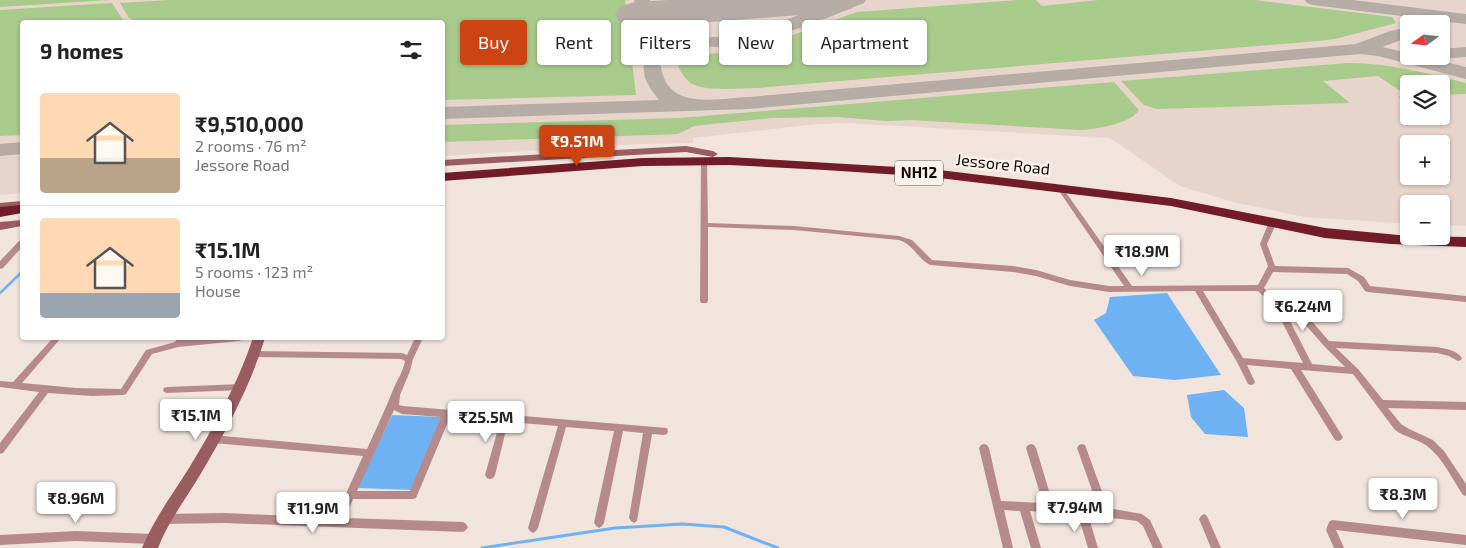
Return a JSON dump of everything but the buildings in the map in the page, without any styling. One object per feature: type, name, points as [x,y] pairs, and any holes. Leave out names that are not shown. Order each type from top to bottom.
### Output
[{"type":"highway","name":"NH12","points":[[445,169],[631,156],[708,158],[817,157],[984,172],[1186,197],[1321,226],[1400,231]]},
{"type":"highway","name":"Jessore Road","points":[[445,177],[708,158],[932,173],[1171,202],[1272,224],[1355,236],[1466,242]]},
{"type":"highway","points":[[0,212],[20,210]]},
{"type":"highway","points":[[0,220],[20,218]]},
{"type":"highway","points":[[1450,234],[1466,235]]},
{"type":"street","points":[[445,163],[686,148],[708,158],[704,226],[704,301]]},
{"type":"street","points":[[1060,188],[1130,289]]},
{"type":"street","points":[[0,206],[20,204]]},
{"type":"street","points":[[0,226],[20,223]]},
{"type":"street","points":[[1260,288],[1272,266],[1262,248],[1262,242],[1272,224]]},
{"type":"street","points":[[704,226],[784,227],[899,238],[910,240],[930,262],[1013,269],[1090,287],[1130,289],[1260,288],[1278,306],[1309,367]]},
{"type":"street","points":[[0,266],[20,245]]},
{"type":"street","points":[[1271,268],[1348,271],[1361,278],[1368,289],[1466,299]]},
{"type":"street","points":[[1197,288],[1241,361],[1251,382]]},
{"type":"street","points":[[1278,306],[1306,320],[1355,371],[1402,431],[1423,438],[1440,453],[1466,492]]},
{"type":"street","points":[[14,386],[55,340]]},
{"type":"street","points":[[0,384],[45,391],[123,392],[149,352],[179,341],[199,340]]},
{"type":"street","points":[[0,540],[76,536],[151,543],[163,519],[234,403],[258,340]]},
{"type":"street","points":[[338,522],[409,367],[409,359],[418,340]]},
{"type":"street","points":[[1327,344],[1437,350],[1451,353],[1458,358]]},
{"type":"street","points":[[254,354],[402,356],[409,359]]},
{"type":"street","points":[[1241,361],[1355,371]]},
{"type":"street","points":[[1294,366],[1338,436]]},
{"type":"street","points":[[167,390],[240,387]]},
{"type":"street","points":[[0,450],[45,391]]},
{"type":"street","points":[[394,400],[395,407],[402,410],[664,431]]},
{"type":"street","points":[[1381,404],[1466,406]]},
{"type":"street","points":[[350,495],[413,495],[447,414]]},
{"type":"street","points":[[490,474],[505,418]]},
{"type":"street","points":[[533,528],[563,423]]},
{"type":"street","points":[[599,523],[619,428]]},
{"type":"street","points":[[634,518],[648,430]]},
{"type":"street","points":[[213,439],[369,453]]},
{"type":"street","points":[[984,448],[1008,548]]},
{"type":"street","points":[[1031,448],[1049,508]]},
{"type":"street","points":[[1082,448],[1104,512]]},
{"type":"street","points":[[998,506],[1081,510],[1132,515],[1144,520],[1151,530],[1158,548]]},
{"type":"street","points":[[1024,507],[1036,548]]},
{"type":"street","points":[[1081,510],[1093,548]]},
{"type":"street","points":[[163,519],[225,518],[463,528]]},
{"type":"street","points":[[1204,519],[1216,548]]},
{"type":"street","points":[[1339,548],[1331,530],[1332,525],[1466,540]]},
{"type":"shaded area","points":[[0,0],[1466,0],[1466,226],[1450,225],[1450,195],[1400,195],[1400,223],[1304,217],[1233,202],[1180,186],[1110,138],[847,123],[817,124],[693,138],[693,143],[636,144],[445,156],[445,20],[20,20],[20,193],[0,195]]},
{"type":"green space","points":[[0,0],[109,0],[0,7]]},
{"type":"green space","points":[[169,0],[629,0],[625,1],[627,20],[621,20],[621,65],[632,65],[636,95],[445,100],[445,20],[134,20],[129,18],[120,3]]},
{"type":"green space","points":[[1019,0],[1036,0],[1042,6],[1099,0],[1254,0],[1392,17],[1396,23],[1335,39],[1318,41],[757,88],[713,89],[697,86],[685,78],[678,65],[709,65],[709,54],[719,53],[719,65],[792,65],[792,35],[802,32],[802,65],[927,65],[927,20],[835,20],[857,12]]},
{"type":"green space","points":[[112,3],[123,20],[20,20],[20,135],[0,136],[0,10]]},
{"type":"green space","points":[[1348,63],[1393,67],[1434,75],[1400,75],[1400,91],[1378,76],[1323,81],[1350,103],[1157,109],[1144,105],[1121,81]]},
{"type":"green space","points":[[1450,79],[1466,83],[1466,94],[1450,95]]},
{"type":"green space","points":[[1114,82],[1139,110],[1135,115],[1121,122],[1104,127],[1081,130],[836,117],[772,118],[694,126],[678,134],[445,142],[445,125],[679,118]]},
{"type":"water","points":[[1167,293],[1221,375],[1175,380],[1133,376],[1094,320],[1106,313],[1110,297]]},
{"type":"water","points":[[1224,390],[1244,408],[1248,437],[1205,434],[1191,417],[1187,395]]},
{"type":"water","points":[[392,415],[442,417],[413,490],[357,488]]},
{"type":"waterway","points":[[0,293],[20,274]]},
{"type":"waterway","points":[[482,548],[615,528],[682,524],[724,527],[778,548]]},
{"type":"taxiway","points":[[642,0],[645,20]]},
{"type":"taxiway","points":[[715,9],[688,17],[681,23],[683,29],[690,35],[702,40],[715,43],[730,42],[754,37],[858,0]]},
{"type":"taxiway","points":[[1313,0],[1466,19]]},
{"type":"taxiway","points":[[658,20],[675,13],[697,10]]},
{"type":"taxiway","points":[[688,105],[749,103],[1359,49],[1400,34]]},
{"type":"taxiway","points":[[1361,49],[1378,51],[1466,73]]},
{"type":"taxiway","points":[[1450,53],[1466,52]]},
{"type":"taxiway","points":[[652,65],[659,88],[666,96],[675,102],[688,105]]},
{"type":"taxiway","points":[[445,113],[688,105]]},
{"type":"taxiway","points":[[0,150],[20,148]]},
{"type":"runway","points":[[636,15],[837,0]]}]
